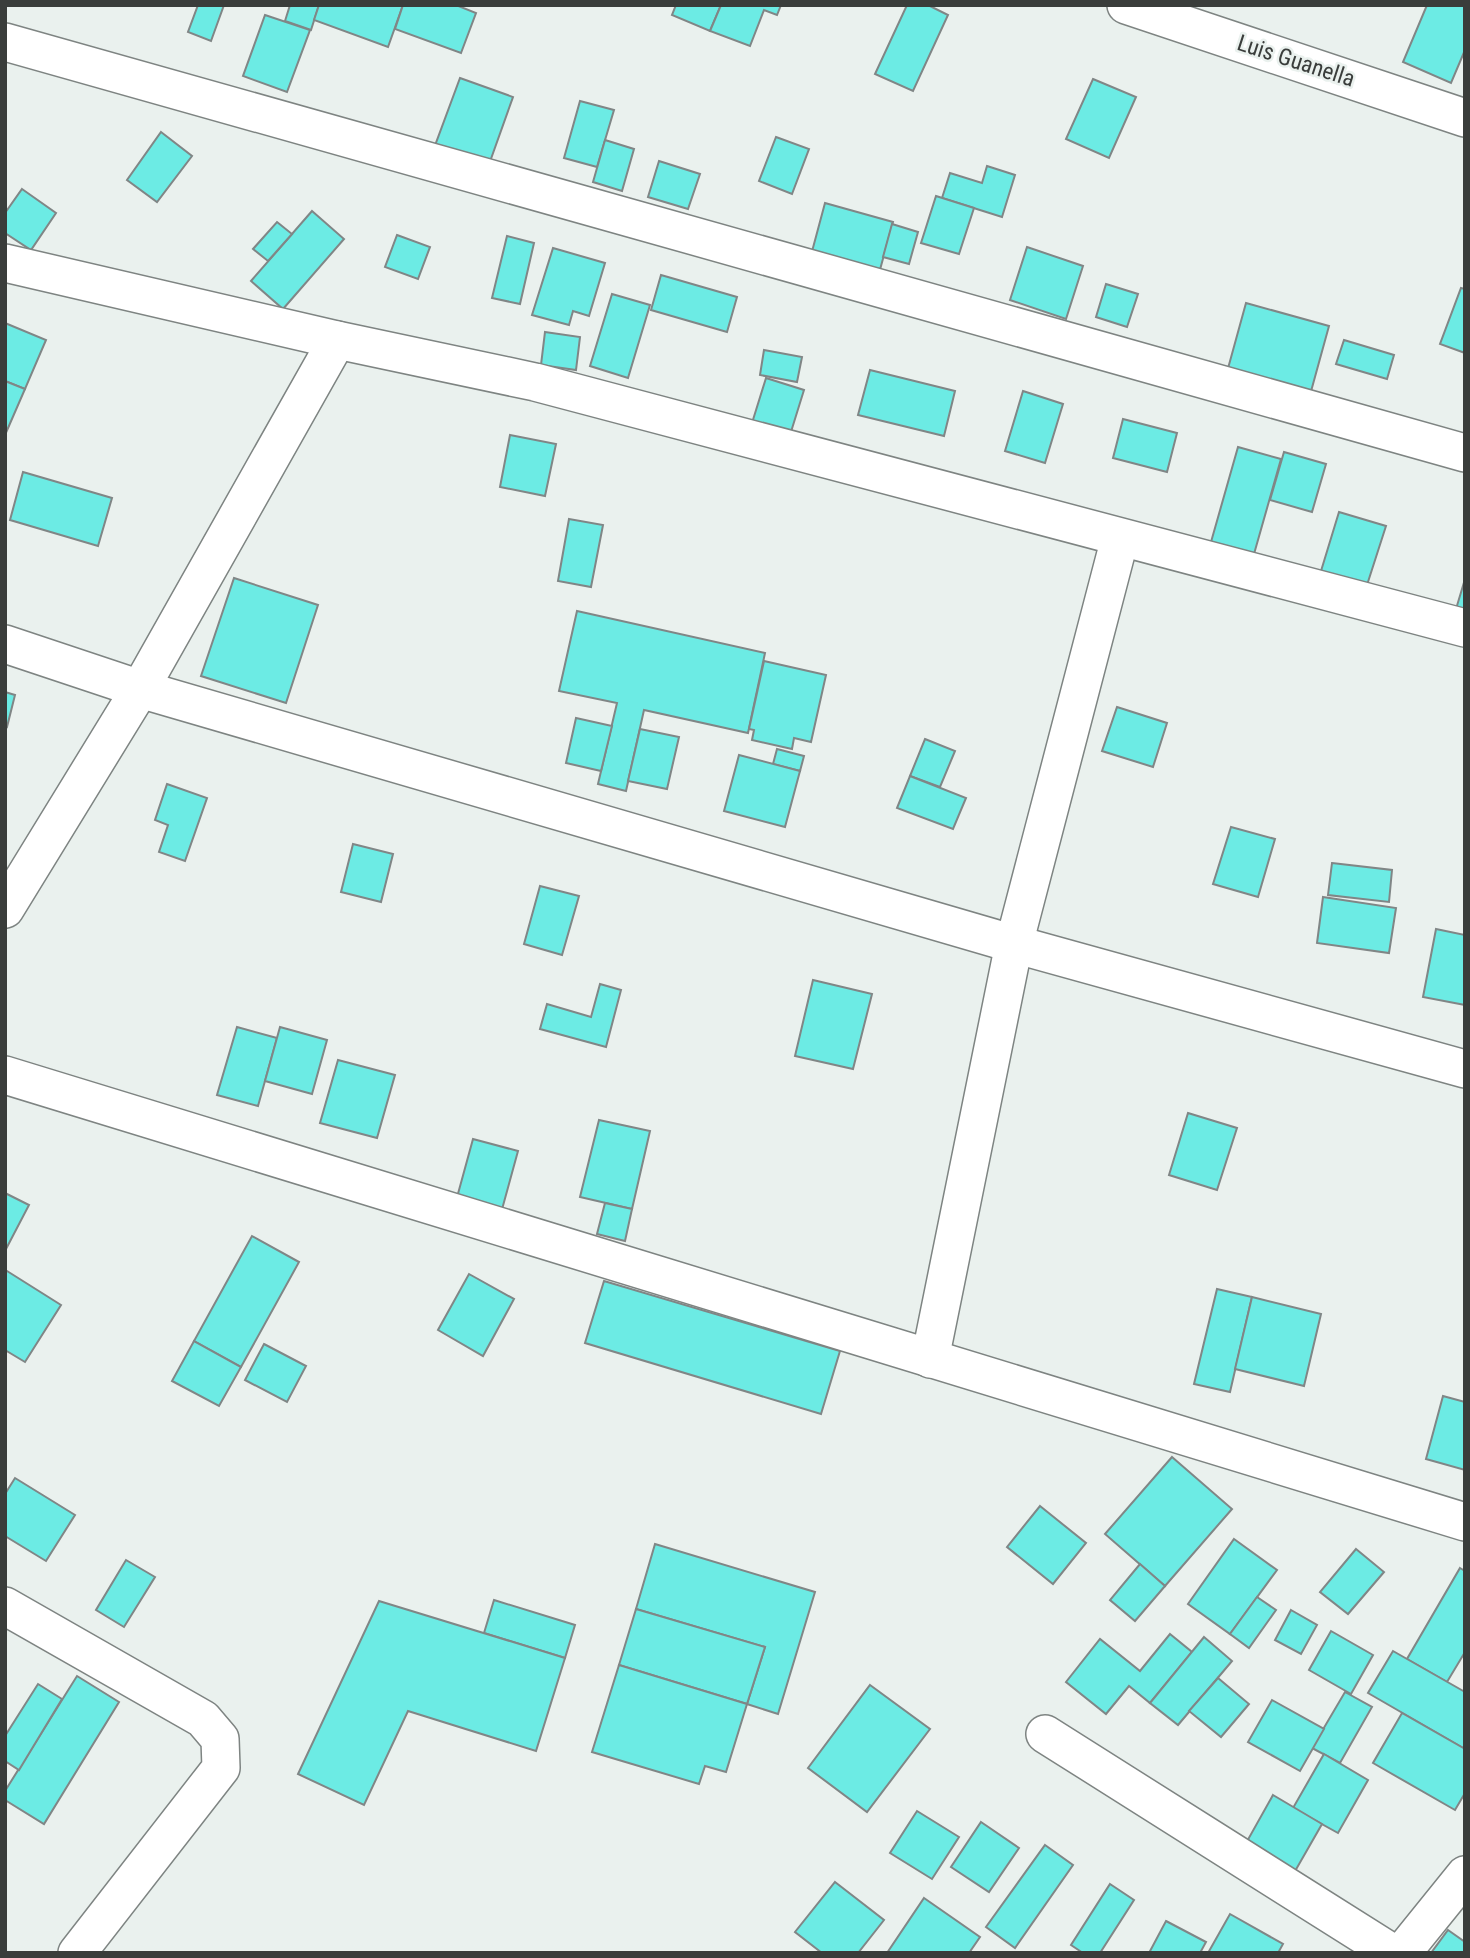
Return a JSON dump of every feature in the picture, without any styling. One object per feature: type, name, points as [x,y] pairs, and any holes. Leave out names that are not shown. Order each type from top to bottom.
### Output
[{"type":"street","name":"Luis Guanella","points":[[1126,5],[1465,118]]},
{"type":"street","points":[[5,42],[1465,453]]},
{"type":"street","points":[[5,263],[337,340],[535,382],[1465,628]]},
{"type":"street","points":[[5,909],[140,689],[337,340]]},
{"type":"street","points":[[930,1359],[1014,944],[1121,538]]},
{"type":"street","points":[[5,644],[140,689],[1014,944],[1465,1069]]},
{"type":"street","points":[[5,1075],[1465,1522]]},
{"type":"street","points":[[5,1606],[204,1719],[220,1739],[221,1768],[77,1953]]},
{"type":"street","points":[[1045,1734],[1392,1953]]},
{"type":"street","points":[[1402,1953],[1465,1875]]},
{"type":"building","points":[[198,5],[224,5],[211,41],[188,32]]},
{"type":"building","points":[[290,5],[319,5],[311,30],[285,21]]},
{"type":"building","points":[[319,5],[403,5],[388,47],[314,20]]},
{"type":"building","points":[[403,5],[456,5],[476,13],[461,53],[395,29]]},
{"type":"building","points":[[676,5],[721,5],[710,31],[672,15]]},
{"type":"building","points":[[721,5],[781,5],[777,15],[764,10],[750,46],[710,31]]},
{"type":"building","points":[[907,5],[928,5],[948,15],[913,91],[875,74]]},
{"type":"building","points":[[1427,5],[1465,5],[1465,50],[1451,83],[1403,62]]},
{"type":"building","points":[[265,15],[310,30],[287,92],[243,76]]},
{"type":"building","points":[[460,78],[513,97],[487,170],[433,151]]},
{"type":"building","points":[[1093,79],[1136,97],[1109,158],[1066,139]]},
{"type":"building","points":[[580,101],[614,110],[597,167],[564,158]]},
{"type":"building","points":[[161,132],[192,156],[157,202],[127,180]]},
{"type":"building","points":[[776,137],[809,149],[792,194],[759,181]]},
{"type":"building","points":[[605,140],[634,149],[622,191],[593,182]]},
{"type":"building","points":[[659,161],[700,174],[688,209],[648,197]]},
{"type":"building","points":[[987,166],[1015,175],[1002,217],[942,198],[950,173],[982,183]]},
{"type":"building","points":[[22,189],[56,213],[31,250],[5,233],[5,213]]},
{"type":"building","points":[[936,196],[974,208],[959,254],[921,243]]},
{"type":"building","points":[[825,203],[893,222],[878,277],[810,259]]},
{"type":"building","points":[[312,211],[344,239],[283,309],[251,281]]},
{"type":"building","points":[[277,222],[292,234],[268,261],[253,249]]},
{"type":"building","points":[[892,224],[918,232],[909,264],[883,257]]},
{"type":"building","points":[[397,235],[430,247],[418,279],[385,267]]},
{"type":"building","points":[[507,236],[534,243],[520,304],[492,298]]},
{"type":"building","points":[[1027,247],[1083,266],[1066,319],[1010,300]]},
{"type":"building","points":[[553,248],[605,263],[589,316],[573,311],[569,325],[532,315]]},
{"type":"building","points":[[661,275],[737,297],[727,332],[651,310]]},
{"type":"building","points":[[1106,284],[1138,294],[1127,327],[1096,317]]},
{"type":"building","points":[[1461,288],[1465,289],[1465,353],[1440,344]]},
{"type":"building","points":[[612,294],[650,305],[628,378],[590,366]]},
{"type":"building","points":[[1246,303],[1329,326],[1310,395],[1227,372]]},
{"type":"building","points":[[5,323],[46,340],[25,389],[5,381]]},
{"type":"building","points":[[545,332],[580,337],[576,370],[541,365]]},
{"type":"building","points":[[1344,340],[1394,355],[1387,379],[1336,364]]},
{"type":"building","points":[[764,350],[802,357],[797,382],[760,375]]},
{"type":"building","points":[[870,370],[955,391],[944,436],[858,415]]},
{"type":"building","points":[[766,378],[804,390],[790,435],[752,423]]},
{"type":"building","points":[[5,381],[25,389],[5,435]]},
{"type":"building","points":[[1023,391],[1063,404],[1045,463],[1005,451]]},
{"type":"building","points":[[1123,419],[1177,433],[1167,472],[1113,458]]},
{"type":"building","points":[[510,435],[556,444],[545,496],[500,487]]},
{"type":"building","points":[[1238,447],[1281,459],[1254,554],[1211,542]]},
{"type":"building","points":[[1284,452],[1326,464],[1312,512],[1270,500]]},
{"type":"building","points":[[23,472],[112,498],[98,546],[10,520]]},
{"type":"building","points":[[1339,512],[1386,526],[1367,585],[1321,571]]},
{"type":"building","points":[[569,519],[603,525],[591,587],[558,581]]},
{"type":"building","points":[[234,578],[318,605],[286,703],[201,676]]},
{"type":"building","points":[[1465,579],[1465,612],[1456,609]]},
{"type":"building","points":[[577,611],[765,653],[748,733],[644,710],[626,791],[598,784],[617,703],[559,691]]},
{"type":"building","points":[[764,661],[826,675],[811,742],[794,738],[792,749],[752,740],[754,730],[749,729]]},
{"type":"building","points":[[5,692],[15,695],[7,727],[5,726]]},
{"type":"building","points":[[1117,707],[1167,723],[1153,767],[1102,751]]},
{"type":"building","points":[[576,718],[612,726],[601,771],[566,763]]},
{"type":"building","points":[[640,729],[679,737],[667,789],[628,781]]},
{"type":"building","points":[[925,739],[955,751],[940,787],[910,776]]},
{"type":"building","points":[[777,749],[804,756],[800,771],[773,764]]},
{"type":"building","points":[[739,755],[800,771],[785,827],[724,811]]},
{"type":"building","points":[[910,776],[966,798],[953,829],[897,808]]},
{"type":"building","points":[[167,784],[207,798],[185,861],[159,852],[168,825],[155,820]]},
{"type":"building","points":[[1231,827],[1275,839],[1258,897],[1213,884]]},
{"type":"building","points":[[353,844],[393,854],[381,902],[341,892]]},
{"type":"building","points":[[1332,863],[1392,870],[1389,902],[1328,895]]},
{"type":"building","points":[[540,886],[579,896],[562,955],[524,944]]},
{"type":"building","points":[[1323,897],[1396,908],[1389,953],[1317,943]]},
{"type":"building","points":[[1436,929],[1465,935],[1465,1005],[1423,997]]},
{"type":"building","points":[[813,980],[872,994],[853,1069],[795,1056]]},
{"type":"building","points":[[600,984],[621,990],[606,1047],[540,1029],[547,1004],[591,1017]]},
{"type":"building","points":[[237,1027],[277,1038],[258,1106],[217,1095]]},
{"type":"building","points":[[280,1027],[327,1040],[312,1094],[265,1081]]},
{"type":"building","points":[[338,1060],[395,1075],[377,1138],[320,1123]]},
{"type":"building","points":[[1188,1113],[1237,1128],[1217,1190],[1169,1175]]},
{"type":"building","points":[[599,1120],[650,1131],[632,1209],[580,1197]]},
{"type":"building","points":[[473,1139],[518,1151],[501,1213],[456,1201]]},
{"type":"building","points":[[5,1193],[29,1205],[6,1249],[5,1248]]},
{"type":"building","points":[[605,1203],[632,1209],[625,1241],[597,1234]]},
{"type":"building","points":[[252,1236],[299,1262],[241,1367],[194,1341]]},
{"type":"building","points":[[7,1271],[61,1305],[25,1362],[5,1350]]},
{"type":"building","points":[[469,1274],[514,1299],[483,1356],[438,1330]]},
{"type":"building","points":[[604,1281],[840,1351],[821,1414],[585,1343]]},
{"type":"building","points":[[1217,1289],[1252,1297],[1230,1392],[1194,1384]]},
{"type":"building","points":[[1252,1297],[1321,1314],[1304,1386],[1235,1369]]},
{"type":"building","points":[[194,1341],[241,1367],[219,1406],[172,1381]]},
{"type":"building","points":[[264,1344],[306,1366],[287,1402],[245,1380]]},
{"type":"building","points":[[1443,1396],[1465,1402],[1465,1470],[1426,1459]]},
{"type":"building","points":[[1172,1457],[1232,1509],[1165,1586],[1105,1534]]},
{"type":"building","points":[[15,1478],[75,1515],[46,1561],[5,1536],[5,1494]]},
{"type":"building","points":[[1040,1506],[1086,1543],[1053,1584],[1007,1547]]},
{"type":"building","points":[[1234,1539],[1277,1570],[1230,1634],[1188,1604]]},
{"type":"building","points":[[655,1544],[815,1592],[778,1714],[747,1704],[765,1647],[636,1609]]},
{"type":"building","points":[[1356,1549],[1384,1572],[1348,1614],[1320,1592]]},
{"type":"building","points":[[126,1560],[155,1577],[124,1627],[96,1610]]},
{"type":"building","points":[[1140,1564],[1165,1586],[1135,1621],[1110,1600]]},
{"type":"building","points":[[1460,1568],[1465,1571],[1465,1652],[1447,1682],[1407,1659]]},
{"type":"building","points":[[1257,1597],[1276,1610],[1249,1648],[1230,1634]]},
{"type":"building","points":[[494,1600],[575,1625],[565,1658],[484,1633]]},
{"type":"building","points":[[379,1601],[565,1658],[536,1751],[408,1711],[364,1805],[298,1774]]},
{"type":"building","points":[[636,1609],[765,1647],[747,1704],[619,1665]]},
{"type":"building","points":[[1291,1610],[1317,1625],[1301,1654],[1275,1640]]},
{"type":"building","points":[[1331,1631],[1373,1655],[1351,1694],[1309,1670]]},
{"type":"building","points":[[1170,1634],[1192,1652],[1150,1703],[1129,1686],[1106,1714],[1066,1682],[1100,1639],[1140,1671]]},
{"type":"building","points":[[1204,1637],[1232,1661],[1178,1725],[1150,1703]]},
{"type":"building","points":[[1393,1651],[1465,1692],[1465,1749],[1368,1693]]},
{"type":"building","points":[[619,1665],[747,1704],[726,1772],[705,1766],[699,1784],[592,1752]]},
{"type":"building","points":[[77,1676],[119,1702],[44,1824],[5,1800],[5,1791]]},
{"type":"building","points":[[1218,1678],[1249,1704],[1221,1737],[1189,1711]]},
{"type":"building","points":[[38,1684],[62,1699],[19,1770],[5,1761],[5,1736]]},
{"type":"building","points":[[870,1685],[930,1729],[867,1812],[808,1768]]},
{"type":"building","points":[[1345,1692],[1372,1707],[1340,1763],[1312,1748]]},
{"type":"building","points":[[1272,1700],[1324,1729],[1300,1771],[1248,1742]]},
{"type":"building","points":[[1402,1713],[1465,1749],[1465,1793],[1455,1810],[1373,1763]]},
{"type":"building","points":[[1324,1754],[1368,1780],[1338,1833],[1293,1808]]},
{"type":"building","points":[[1273,1795],[1322,1824],[1290,1880],[1241,1852]]},
{"type":"building","points":[[917,1811],[959,1837],[932,1879],[890,1853]]},
{"type":"building","points":[[981,1822],[1019,1848],[989,1892],[951,1867]]},
{"type":"building","points":[[1045,1845],[1073,1865],[1015,1948],[986,1927]]},
{"type":"building","points":[[835,1882],[884,1920],[858,1953],[822,1953],[795,1932]]},
{"type":"building","points":[[1110,1884],[1134,1900],[1100,1953],[1083,1953],[1071,1945]]},
{"type":"building","points":[[924,1898],[980,1937],[969,1953],[887,1953]]},
{"type":"building","points":[[1230,1914],[1283,1944],[1278,1953],[1208,1953]]},
{"type":"building","points":[[1166,1921],[1206,1942],[1200,1953],[1149,1953]]},
{"type":"building","points":[[1448,1930],[1465,1942],[1465,1953],[1431,1953]]}]
